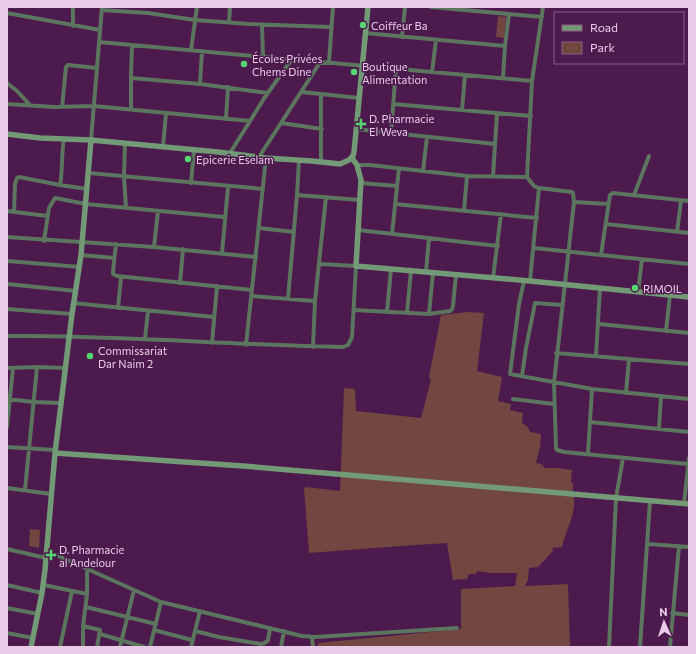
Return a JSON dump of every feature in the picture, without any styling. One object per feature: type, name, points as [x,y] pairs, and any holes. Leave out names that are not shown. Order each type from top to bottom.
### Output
[{"type":"street","points":[[73,7],[73,26]]},
{"type":"street","points":[[138,7],[138,12]]},
{"type":"street","points":[[191,50],[197,7]]},
{"type":"street","points":[[228,22],[230,7]]},
{"type":"street","points":[[329,62],[330,27],[333,7]]},
{"type":"street","points":[[7,134],[125,143],[266,158],[340,164],[347,162],[352,158],[353,154],[368,7]]},
{"type":"street","points":[[402,37],[405,7]]},
{"type":"street","points":[[431,7],[471,9],[542,17]]},
{"type":"street","points":[[543,7],[532,81],[527,177],[534,186],[539,188],[570,191],[573,193],[574,202],[563,305],[556,353],[554,383],[556,448],[561,451],[688,464]]},
{"type":"street","points":[[31,647],[44,585],[55,452],[73,303],[80,267],[102,8],[195,20],[262,25],[330,27]]},
{"type":"street","points":[[7,13],[100,30]]},
{"type":"street","points":[[503,78],[509,14]]},
{"type":"street","points":[[262,25],[263,56]]},
{"type":"street","points":[[365,33],[505,46]]},
{"type":"street","points":[[432,72],[436,40]]},
{"type":"street","points":[[99,42],[532,81]]},
{"type":"street","points":[[132,45],[132,109]]},
{"type":"street","points":[[200,84],[202,51]]},
{"type":"street","points":[[230,154],[268,93],[292,59]]},
{"type":"street","points":[[259,157],[321,61]]},
{"type":"street","points":[[62,107],[66,67],[68,65],[97,68]]},
{"type":"street","points":[[391,134],[396,68]]},
{"type":"street","points":[[462,110],[466,75]]},
{"type":"street","points":[[131,78],[228,87],[268,93]]},
{"type":"street","points":[[7,83],[29,104]]},
{"type":"street","points":[[226,119],[228,87]]},
{"type":"street","points":[[302,92],[359,98]]},
{"type":"street","points":[[321,95],[322,162]]},
{"type":"street","points":[[7,104],[62,107],[94,106],[250,121]]},
{"type":"street","points":[[393,104],[530,116]]},
{"type":"street","points":[[163,147],[166,113]]},
{"type":"street","points":[[493,176],[497,113]]},
{"type":"street","points":[[281,123],[322,129]]},
{"type":"street","points":[[356,130],[495,144]]},
{"type":"street","points":[[424,171],[427,137]]},
{"type":"street","points":[[60,185],[63,168],[62,150],[64,139]]},
{"type":"street","points":[[125,143],[124,177],[126,208]]},
{"type":"street","points":[[191,183],[194,150]]},
{"type":"street","points":[[634,195],[649,156]]},
{"type":"street","points":[[246,345],[266,158]]},
{"type":"street","points":[[7,336],[145,339],[313,347],[342,347],[348,345],[352,337],[361,183],[361,177],[352,158]]},
{"type":"street","points":[[288,299],[299,160]]},
{"type":"street","points":[[356,165],[399,168],[467,176],[527,177]]},
{"type":"street","points":[[392,234],[399,168]]},
{"type":"street","points":[[88,174],[263,189]]},
{"type":"street","points":[[464,211],[467,176]]},
{"type":"street","points":[[14,212],[15,184],[17,178],[19,177],[87,189]]},
{"type":"street","points":[[361,183],[397,186]]},
{"type":"street","points":[[222,253],[224,217],[228,186]]},
{"type":"street","points":[[530,281],[539,188]]},
{"type":"street","points":[[601,256],[611,194],[689,201]]},
{"type":"street","points":[[297,195],[360,200]]},
{"type":"street","points":[[44,240],[49,208],[52,200],[55,198],[86,204],[224,217]]},
{"type":"street","points":[[313,347],[315,301],[326,198]]},
{"type":"street","points":[[677,232],[681,201]]},
{"type":"street","points":[[574,202],[609,204]]},
{"type":"street","points":[[395,204],[537,218]]},
{"type":"street","points":[[7,211],[48,216]]},
{"type":"street","points":[[154,247],[158,211]]},
{"type":"street","points":[[493,278],[501,214]]},
{"type":"street","points":[[606,224],[689,233]]},
{"type":"street","points":[[259,228],[294,232]]},
{"type":"street","points":[[358,230],[498,246]]},
{"type":"street","points":[[7,237],[183,249],[256,257]]},
{"type":"street","points":[[426,272],[429,238]]},
{"type":"street","points":[[116,244],[113,274],[117,276],[252,290]]},
{"type":"street","points":[[534,248],[689,264]]},
{"type":"street","points":[[180,283],[183,249]]},
{"type":"street","points":[[81,255],[114,258]]},
{"type":"street","points":[[638,292],[642,259]]},
{"type":"street","points":[[7,261],[80,267]]},
{"type":"street","points":[[320,264],[530,281],[689,297]]},
{"type":"street","points":[[387,312],[391,269]]},
{"type":"street","points":[[406,313],[411,271]]},
{"type":"street","points":[[429,314],[433,273]]},
{"type":"street","points":[[354,310],[429,314],[446,312],[452,309],[456,275]]},
{"type":"street","points":[[118,308],[121,277]]},
{"type":"street","points":[[524,281],[519,304],[510,372],[512,374],[592,389],[689,399]]},
{"type":"street","points":[[7,284],[76,291]]},
{"type":"street","points":[[212,343],[217,286]]},
{"type":"street","points":[[596,356],[600,288]]},
{"type":"street","points":[[666,331],[670,295]]},
{"type":"street","points":[[251,296],[315,301]]},
{"type":"street","points":[[73,303],[214,316]]},
{"type":"street","points":[[522,376],[535,303],[563,305]]},
{"type":"street","points":[[7,309],[72,314]]},
{"type":"street","points":[[145,339],[148,311]]},
{"type":"street","points":[[598,324],[689,333]]},
{"type":"street","points":[[556,353],[689,364]]},
{"type":"street","points":[[626,393],[630,359]]},
{"type":"street","points":[[25,490],[37,367]]},
{"type":"street","points":[[7,368],[65,368]]},
{"type":"street","points":[[7,426],[8,399],[13,368]]},
{"type":"street","points":[[588,454],[592,389]]},
{"type":"street","points":[[658,429],[661,396]]},
{"type":"street","points":[[8,399],[61,403]]},
{"type":"street","points":[[513,399],[554,404]]},
{"type":"street","points":[[590,422],[689,432]]},
{"type":"street","points":[[7,446],[55,452],[243,466],[687,504],[689,458]]},
{"type":"street","points":[[609,647],[616,498],[623,458]]},
{"type":"street","points":[[7,488],[51,494]]},
{"type":"street","points":[[640,647],[650,501]]},
{"type":"street","points":[[648,544],[689,548]]},
{"type":"street","points":[[670,647],[678,546]]},
{"type":"street","points":[[7,549],[46,558]]},
{"type":"street","points":[[47,551],[161,602],[200,610],[302,636],[312,637],[457,628]]},
{"type":"street","points":[[83,647],[83,626],[87,594],[87,569]]},
{"type":"street","points":[[7,585],[42,593]]},
{"type":"street","points":[[44,585],[87,594]]},
{"type":"street","points":[[120,647],[134,590]]},
{"type":"street","points":[[60,647],[72,591]]},
{"type":"street","points":[[150,647],[161,602]]},
{"type":"street","points":[[86,607],[156,624]]},
{"type":"street","points":[[7,608],[38,614]]},
{"type":"street","points":[[190,647],[200,610]]},
{"type":"street","points":[[672,613],[689,615]]},
{"type":"street","points":[[83,626],[100,630],[97,647]]},
{"type":"street","points":[[194,631],[219,637],[265,644],[268,640],[270,628]]},
{"type":"street","points":[[154,630],[192,640]]},
{"type":"street","points":[[281,647],[284,631]]},
{"type":"street","points":[[7,633],[33,638]]},
{"type":"street","points":[[100,634],[144,647]]},
{"type":"street","points":[[312,637],[313,647]]},
{"type":"green space","points":[[498,16],[506,17],[504,38],[496,37]]},
{"type":"green space","points":[[468,312],[484,313],[477,371],[502,377],[498,401],[511,404],[510,410],[523,413],[522,423],[527,426],[530,432],[541,434],[540,447],[536,463],[541,464],[545,468],[572,470],[571,482],[573,483],[573,511],[562,547],[552,548],[553,551],[538,567],[529,568],[528,580],[525,586],[568,584],[570,647],[318,647],[318,643],[461,629],[461,589],[515,586],[517,573],[491,573],[477,571],[476,574],[469,574],[467,579],[453,580],[447,543],[309,553],[304,488],[340,491],[344,388],[355,389],[356,411],[421,418],[431,380],[429,377],[441,315]]},
{"type":"green space","points":[[30,529],[40,530],[39,548],[29,546]]},
{"type":"place","name":"Coiffeur Ba","points":[[363,25]]},
{"type":"place","name":"Écoles Privées Chems Dine","points":[[244,64]]},
{"type":"place","name":"Boutique Alimentation","points":[[354,72]]},
{"type":"place","name":"D. Pharmacie El Weva","points":[[361,124]]},
{"type":"place","name":"Epicerie Eselam","points":[[188,159]]},
{"type":"place","name":"RIMOIL","points":[[635,288]]},
{"type":"place","name":"Commissariat Dar Naim 2","points":[[90,356]]},
{"type":"place","name":"D. Pharmacie al Andelour","points":[[51,555]]}]
